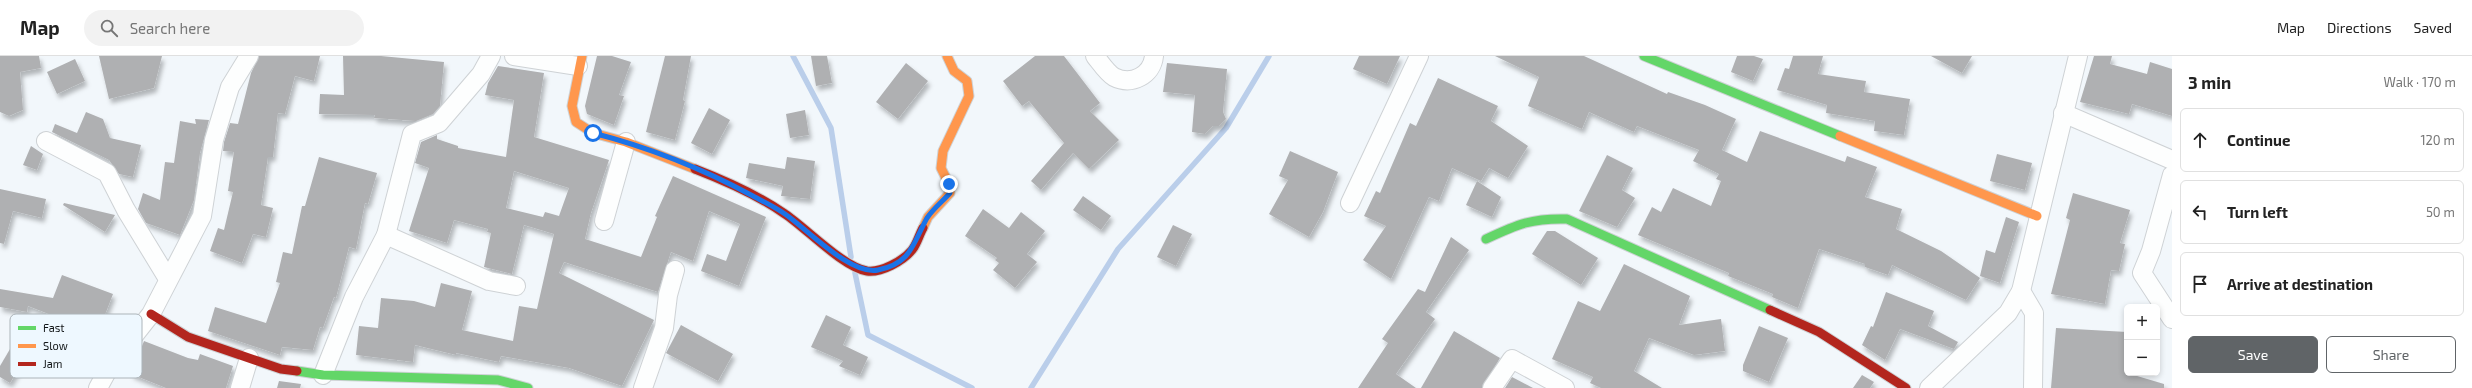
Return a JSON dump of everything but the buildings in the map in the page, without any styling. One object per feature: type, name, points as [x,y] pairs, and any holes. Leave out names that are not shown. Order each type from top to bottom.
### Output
[{"type":"street","points":[[142,325],[151,314],[202,216],[214,140],[230,87],[249,56]]},
{"type":"street","points":[[323,375],[354,297],[386,235],[412,134],[439,123],[481,74],[491,56]]},
{"type":"street","points":[[514,56],[580,61],[572,106],[576,122],[593,133],[626,142],[721,179],[784,212],[851,265],[867,271],[878,270],[898,262],[912,250],[928,217],[950,193],[949,184],[941,168],[943,151],[969,96],[967,81],[954,71],[947,56]]},
{"type":"street","points":[[1095,56],[1114,76],[1130,80],[1145,76],[1154,61],[1154,56]]},
{"type":"street","points":[[1350,204],[1419,56]]},
{"type":"street","points":[[1644,56],[2037,216]]},
{"type":"street","points":[[1929,388],[2008,313],[2021,292],[2037,216],[2078,56]]},
{"type":"street","points":[[2063,113],[2172,160]]},
{"type":"street","points":[[46,141],[107,173],[126,210],[168,279]]},
{"type":"street","points":[[604,221],[626,142]]},
{"type":"street","points":[[2172,175],[2151,251],[2142,273],[2172,319]]},
{"type":"street","points":[[1486,239],[1514,226],[1541,218],[1567,219],[1654,256],[1819,332],[1906,388]]},
{"type":"street","points":[[386,235],[489,281],[516,286]]},
{"type":"street","points":[[643,388],[664,328],[668,295],[675,270]]},
{"type":"street","points":[[2021,292],[2034,313],[2033,388]]},
{"type":"street","points":[[151,314],[188,337],[281,370],[323,375],[498,380],[528,388]]},
{"type":"street","points":[[240,388],[250,358]]},
{"type":"street","points":[[1492,388],[1512,360],[1565,388]]},
{"type":"street","points":[[98,388],[103,378]]},
{"type":"waterway","points":[[793,56],[831,128],[851,257]]},
{"type":"waterway","points":[[1031,388],[1118,249],[1226,128],[1269,56]]},
{"type":"waterway","points":[[855,273],[868,335],[972,388]]},
{"type":"traffic: fast","points":[[1644,56],[1840,136]]},
{"type":"traffic: fast","points":[[1486,239],[1507,229],[1525,223],[1567,219],[1770,310]]},
{"type":"traffic: fast","points":[[297,371],[323,375],[498,380],[528,388]]},
{"type":"traffic: slow","points":[[582,56],[572,106],[576,122],[593,133],[626,142],[695,169]]},
{"type":"traffic: slow","points":[[923,228],[928,217],[950,193],[949,184],[941,168],[943,151],[969,96],[967,81],[954,71],[947,56]]},
{"type":"traffic: slow","points":[[1840,136],[2037,216]]},
{"type":"traffic: jam","points":[[695,169],[730,184],[775,207],[794,220],[836,255],[857,268],[867,271],[885,268],[903,258],[914,248],[923,228]]},
{"type":"traffic: jam","points":[[1770,310],[1819,332],[1906,388]]},
{"type":"traffic: jam","points":[[151,314],[188,337],[281,369],[297,371]]},
{"type":"route","points":[[593,133],[626,142],[721,179],[784,212],[851,265],[867,271],[878,270],[898,262],[912,250],[928,217],[950,193],[949,184]]}]
